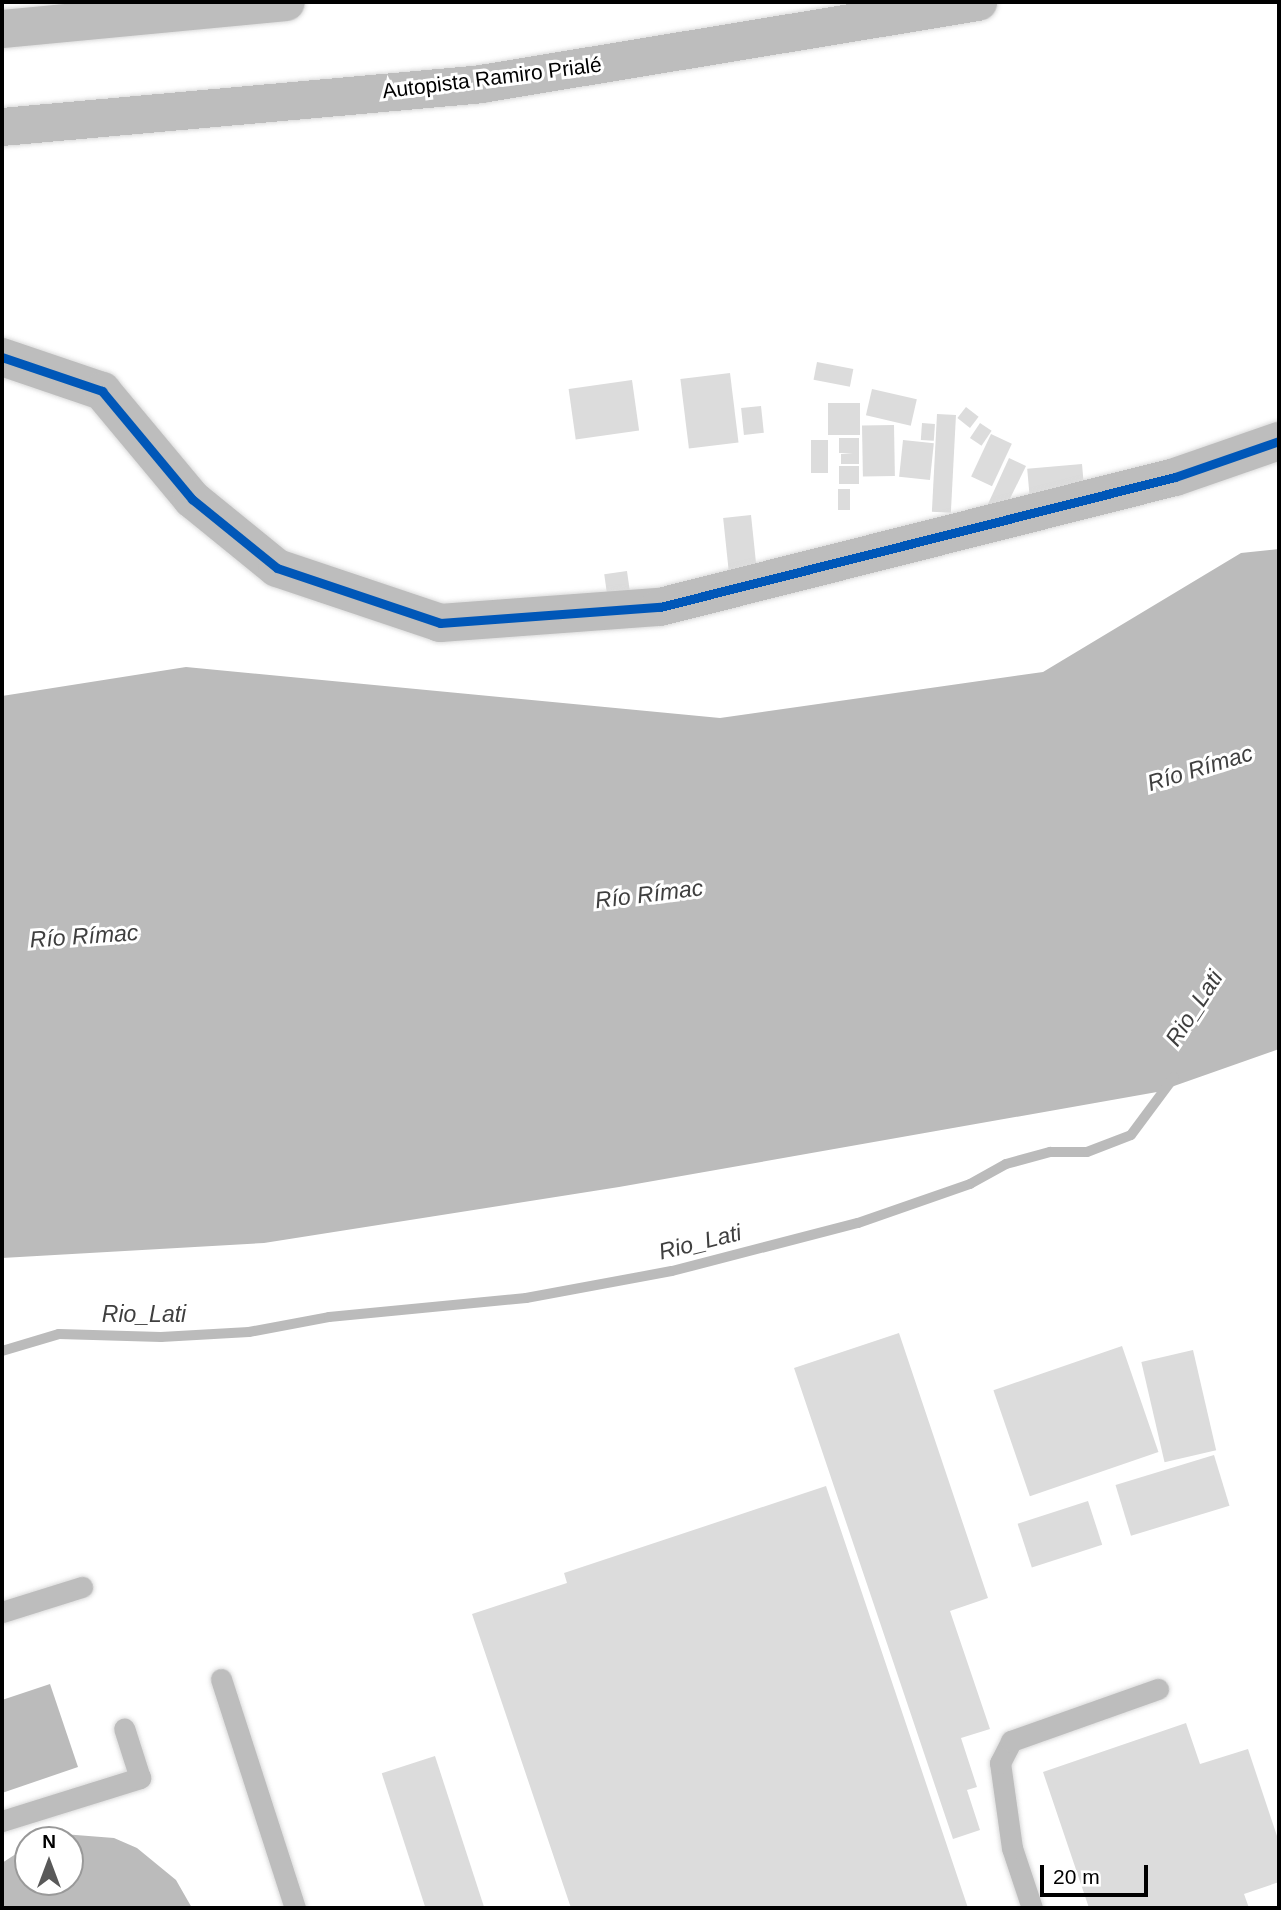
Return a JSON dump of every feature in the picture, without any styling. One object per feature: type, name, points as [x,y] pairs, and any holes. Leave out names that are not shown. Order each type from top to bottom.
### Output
[{"type":"main road","points":[[2,29],[286,2]]},
{"type":"main road","name":"Autopista Ramiro Prialé","points":[[2,127],[481,84],[978,2]]},
{"type":"main road","points":[[2,357],[102,391],[192,499],[277,568],[440,623],[660,607],[1175,477],[1279,441]]},
{"type":"lane","points":[[2,1612],[82,1587]]},
{"type":"lane","points":[[221,1679],[295,1908]]},
{"type":"lane","points":[[1032,1908],[1012,1848],[1000,1763],[1011,1741],[1158,1689]]},
{"type":"lane","points":[[2,1821],[140,1778],[124,1728]]},
{"type":"water","name":"Río Rímac","points":[[1279,549],[1279,1049],[1157,1092],[619,1187],[264,1243],[2,1258],[2,696],[186,667],[720,718],[1043,672],[1241,553]]},
{"type":"water","points":[[50,1684],[78,1767],[2,1793],[2,1700]]},
{"type":"water","points":[[84,1836],[114,1838],[137,1848],[176,1880],[192,1908],[2,1908],[2,1863],[14,1855],[14,1896],[84,1896]]},
{"type":"building","points":[[817,362],[853,369],[850,387],[814,380]]},
{"type":"building","points":[[730,373],[739,442],[689,449],[680,379]]},
{"type":"building","points":[[632,380],[639,431],[576,439],[569,389]]},
{"type":"building","points":[[872,389],[917,399],[911,426],[866,415]]},
{"type":"building","points":[[828,403],[860,403],[860,435],[828,435]]},
{"type":"building","points":[[761,406],[764,433],[744,435],[741,408]]},
{"type":"building","points":[[966,407],[979,417],[970,428],[957,418]]},
{"type":"building","points":[[937,414],[956,415],[951,513],[932,512]]},
{"type":"building","points":[[922,423],[935,424],[934,441],[921,440]]},
{"type":"building","points":[[980,423],[992,431],[982,446],[970,438]]},
{"type":"building","points":[[894,425],[895,476],[863,477],[862,426]]},
{"type":"building","points":[[991,434],[1012,444],[992,486],[971,477]]},
{"type":"building","points":[[839,438],[859,438],[859,464],[841,464],[841,454],[853,453],[839,453]]},
{"type":"building","points":[[811,440],[828,440],[828,473],[811,473]]},
{"type":"building","points":[[903,440],[934,443],[930,480],[899,477]]},
{"type":"building","points":[[1009,458],[1026,466],[1000,519],[983,515]]},
{"type":"building","points":[[1082,464],[1085,497],[1030,502],[1027,469]]},
{"type":"building","points":[[839,466],[859,466],[859,484],[839,484]]},
{"type":"building","points":[[838,489],[850,489],[850,510],[838,510]]},
{"type":"building","points":[[751,515],[757,568],[729,571],[723,518]]},
{"type":"building","points":[[627,571],[630,593],[607,596],[604,574]]},
{"type":"building","points":[[899,1333],[988,1598],[950,1611],[990,1729],[961,1738],[977,1787],[967,1790],[980,1830],[953,1839],[794,1368]]},
{"type":"building","points":[[1122,1346],[1158,1452],[1030,1496],[993,1390]]},
{"type":"building","points":[[1193,1350],[1216,1450],[1165,1462],[1141,1362]]},
{"type":"building","points":[[1214,1455],[1229,1506],[1131,1536],[1116,1485]]},
{"type":"building","points":[[826,1486],[968,1908],[571,1908],[472,1614],[567,1583],[564,1573]]},
{"type":"building","points":[[1088,1501],[1102,1545],[1032,1568],[1018,1524]]},
{"type":"building","points":[[1186,1723],[1200,1764],[1248,1749],[1279,1842],[1279,1882],[1244,1894],[1249,1908],[1089,1908],[1043,1772]]},
{"type":"building","points":[[435,1756],[484,1908],[426,1908],[382,1773]]},
{"type":"waterway","name":"Rio_Lati","points":[[2,1351],[59,1334],[161,1337],[249,1332],[329,1317],[526,1298],[672,1271],[858,1223],[970,1184],[1006,1164],[1050,1152],[1087,1152],[1131,1135],[1174,1077]]},
{"type":"cycle path","points":[[2,357],[102,391],[192,499],[277,568],[440,623],[660,607],[1175,477],[1279,441]]}]
